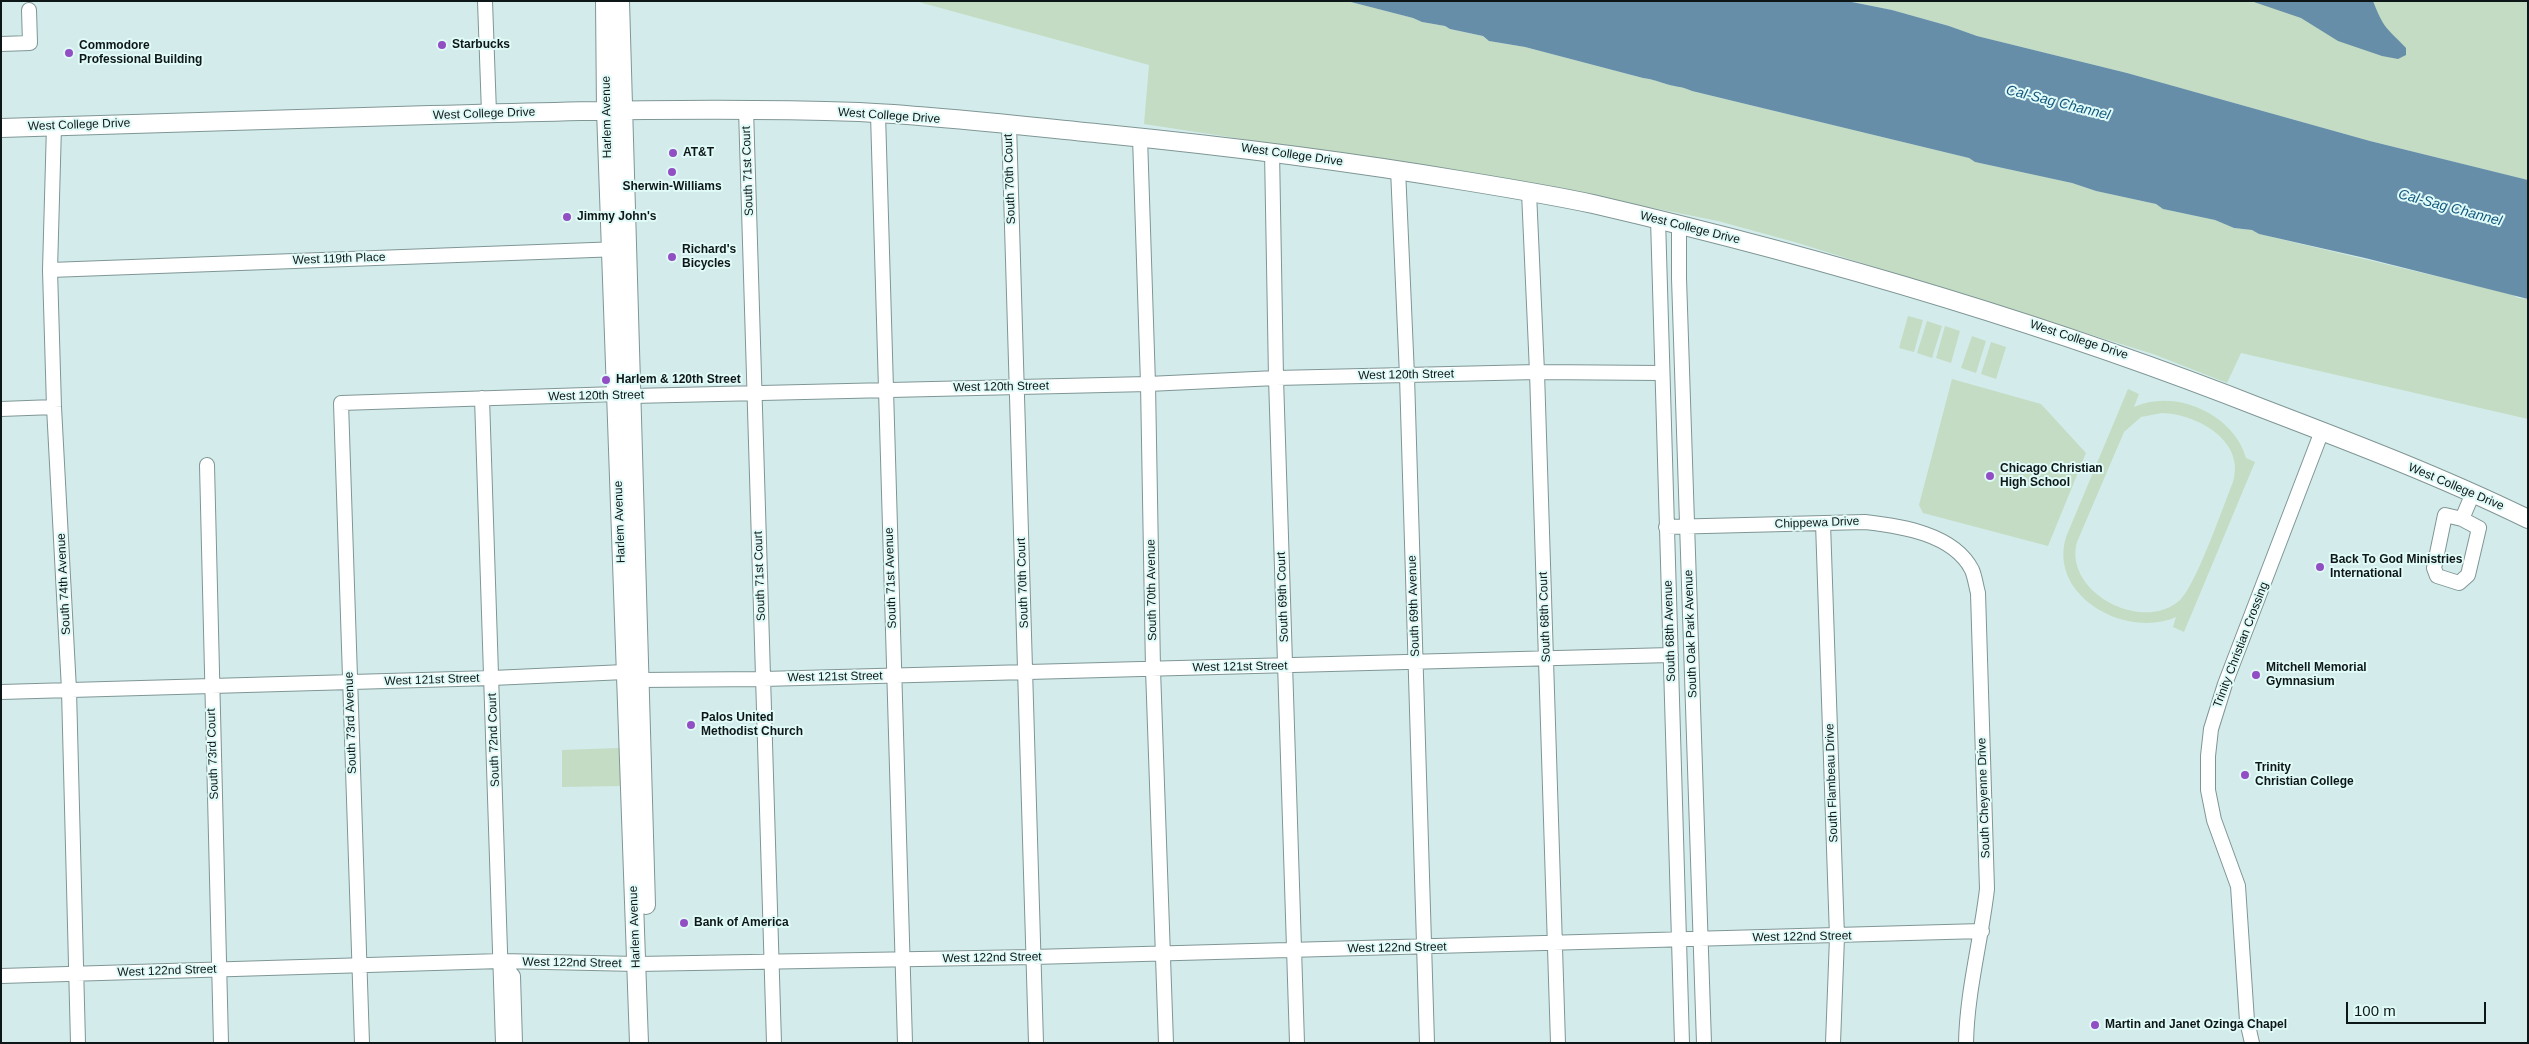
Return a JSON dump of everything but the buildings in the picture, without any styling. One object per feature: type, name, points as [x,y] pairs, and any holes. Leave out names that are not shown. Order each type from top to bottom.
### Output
[{"type":"main road","name":"Harlem Avenue","points":[[605,1],[606,110],[619,249],[642,964],[650,1043]]},
{"type":"main road","name":"Harlem Avenue","points":[[619,249],[624,109],[620,1]]},
{"type":"main road","name":"West College Drive","points":[[1,128],[624,109],[746,109],[878,114],[1009,124],[1272,151],[1398,170],[1529,192],[1679,224],[1859,272],[2035,326],[2156,366],[2473,493],[2528,519]]},
{"type":"main road","name":"Harlem Avenue","points":[[639,1043],[642,964]]},
{"type":"street","points":[[485,1],[489,113]]},
{"type":"street","points":[[1,44],[30,43],[28,10]]},
{"type":"street","name":"South 71st Court","points":[[746,109],[774,1043]]},
{"type":"street","name":"South 71st Avenue","points":[[878,114],[905,1043]]},
{"type":"street","name":"South 70th Court","points":[[1009,124],[1036,1043]]},
{"type":"street","name":"South 74th Avenue","points":[[54,126],[50,270],[54,408],[69,690],[78,1043]]},
{"type":"street","name":"South 70th Avenue","points":[[1140,137],[1148,384],[1153,669],[1166,1043]]},
{"type":"street","name":"South 69th Court","points":[[1272,151],[1276,378],[1297,1043]]},
{"type":"street","name":"South 69th Avenue","points":[[1398,170],[1407,376],[1427,1043]]},
{"type":"street","name":"South 68th Court","points":[[1529,192],[1537,372],[1558,1043]]},
{"type":"street","name":"South 68th Avenue","points":[[1658,219],[1682,1043]]},
{"type":"street","name":"South Oak Park Avenue","points":[[1679,224],[1679,278],[1704,1043]]},
{"type":"street","name":"West 119th Place","points":[[50,270],[619,249]]},
{"type":"street","name":"West 120th Street","points":[[341,403],[482,398],[1148,384],[1276,378],[1537,372],[1661,373]]},
{"type":"street","name":"South 72nd Court","points":[[482,398],[504,1043]]},
{"type":"street","name":"South 73rd Avenue","points":[[341,403],[349,682],[361,965],[362,1043]]},
{"type":"street","points":[[1,409],[54,408]]},
{"type":"street","name":"Trinity Christian Crossing","points":[[2252,1043],[2247,1020],[2238,886],[2214,820],[2208,790],[2209,743],[2215,712],[2224,684],[2322,431]]},
{"type":"street","name":"South 73rd Court","points":[[207,465],[221,1043]]},
{"type":"street","points":[[2462,519],[2473,493]]},
{"type":"street","points":[[2445,515],[2462,519],[2478,528],[2468,575],[2459,582],[2437,576],[2434,568],[2445,515]]},
{"type":"street","name":"Chippewa Drive","points":[[1666,526],[1865,522],[1894,525],[1940,541],[1961,555]]},
{"type":"street","name":"South Flambeau Drive","points":[[1823,523],[1837,937],[1833,1043]]},
{"type":"street","name":"South Cheyenne Drive","points":[[1961,555],[1972,571],[1978,593],[1987,890],[1970,1000],[1966,1043]]},
{"type":"street","name":"West 121st Street","points":[[1,692],[492,678],[632,676],[762,679],[1671,655]]},
{"type":"street","name":"West 122nd Street","points":[[1,976],[501,961],[642,964],[903,960],[1424,948],[1679,939],[1837,937],[1982,931]]},
{"type":"street","name":"South 72nd Court","points":[[501,961],[513,976],[515,1043]]},
{"type":"green space","points":[[915,1],[1347,1],[1422,22],[1483,36],[1489,41],[1525,47],[1692,91],[1969,158],[1975,162],[2156,204],[2163,209],[2215,220],[2234,228],[2253,230],[2259,234],[2511,294],[2518,298],[2528,299],[2528,419],[2241,353],[2227,383],[2153,354],[1798,243],[1718,221],[1528,183],[1144,124],[1149,65]]},
{"type":"green space","points":[[1847,1],[2528,1],[2528,180],[2370,141],[2127,73],[1977,36],[1892,10]]},
{"type":"green space","points":[[1908,316],[1923,320],[1914,352],[1899,348]]},
{"type":"green space","points":[[1927,321],[1942,326],[1932,358],[1917,353]]},
{"type":"green space","points":[[1945,326],[1960,331],[1951,363],[1936,358]]},
{"type":"green space","points":[[1972,336],[1986,341],[1976,373],[1961,368]]},
{"type":"green space","points":[[1991,342],[2006,347],[1996,379],[1981,374]]},
{"type":"green space","points":[[1952,379],[2041,404],[2086,453],[2048,546],[1923,513],[1919,505]]},
{"type":"green space","points":[[2128,389],[2139,394],[2134,407],[2150,402],[2167,401],[2184,403],[2201,409],[2229,429],[2239,442],[2246,458],[2255,462],[2184,632],[2173,627],[2176,617],[2156,622],[2136,622],[2115,617],[2096,608],[2080,594],[2069,578],[2064,559],[2066,537]],"holes":[[[2162,413],[2190,418],[2203,424],[2216,432],[2225,442],[2232,454],[2235,467],[2233,482],[2194,579],[2180,600],[2164,609],[2146,612],[2127,610],[2109,602],[2094,591],[2082,577],[2076,560],[2077,542],[2124,432],[2141,417]]]},
{"type":"green space","points":[[619,748],[621,786],[562,787],[562,750]]},
{"type":"water","name":"Cal-Sag Channel","points":[[1347,1],[1847,1],[1892,10],[1977,36],[2127,73],[2370,141],[2528,180],[2528,299],[2365,258],[2259,234],[2252,230],[2234,228],[2215,220],[2163,209],[2156,204],[1975,162],[1969,158],[1692,91],[1525,47],[1489,41],[1483,36],[1422,22]]},
{"type":"water","points":[[2251,1],[2373,1],[2386,27],[2406,48],[2406,55],[2398,59],[2382,56],[2338,41],[2301,18]]},
{"type":"place","name":"Starbucks","points":[[442,45]]},
{"type":"place","name":"Commodore Professional Building","points":[[69,53]]},
{"type":"place","name":"AT&T","points":[[673,153]]},
{"type":"place","name":"Sherwin-Williams","points":[[672,172]]},
{"type":"place","name":"Jimmy John's","points":[[567,217]]},
{"type":"place","name":"Richard's Bicycles","points":[[672,257]]},
{"type":"place","name":"Harlem & 120th Street","points":[[606,380]]},
{"type":"place","name":"Chicago Christian High School","points":[[1990,476]]},
{"type":"place","name":"Back To God Ministries International","points":[[2320,567]]},
{"type":"place","name":"Mitchell Memorial Gymnasium","points":[[2256,675]]},
{"type":"place","name":"Palos United Methodist Church","points":[[691,725]]},
{"type":"place","name":"Trinity Christian College","points":[[2245,775]]},
{"type":"place","name":"Bank of America","points":[[684,923]]},
{"type":"place","name":"Martin and Janet Ozinga Chapel","points":[[2095,1025]]}]
